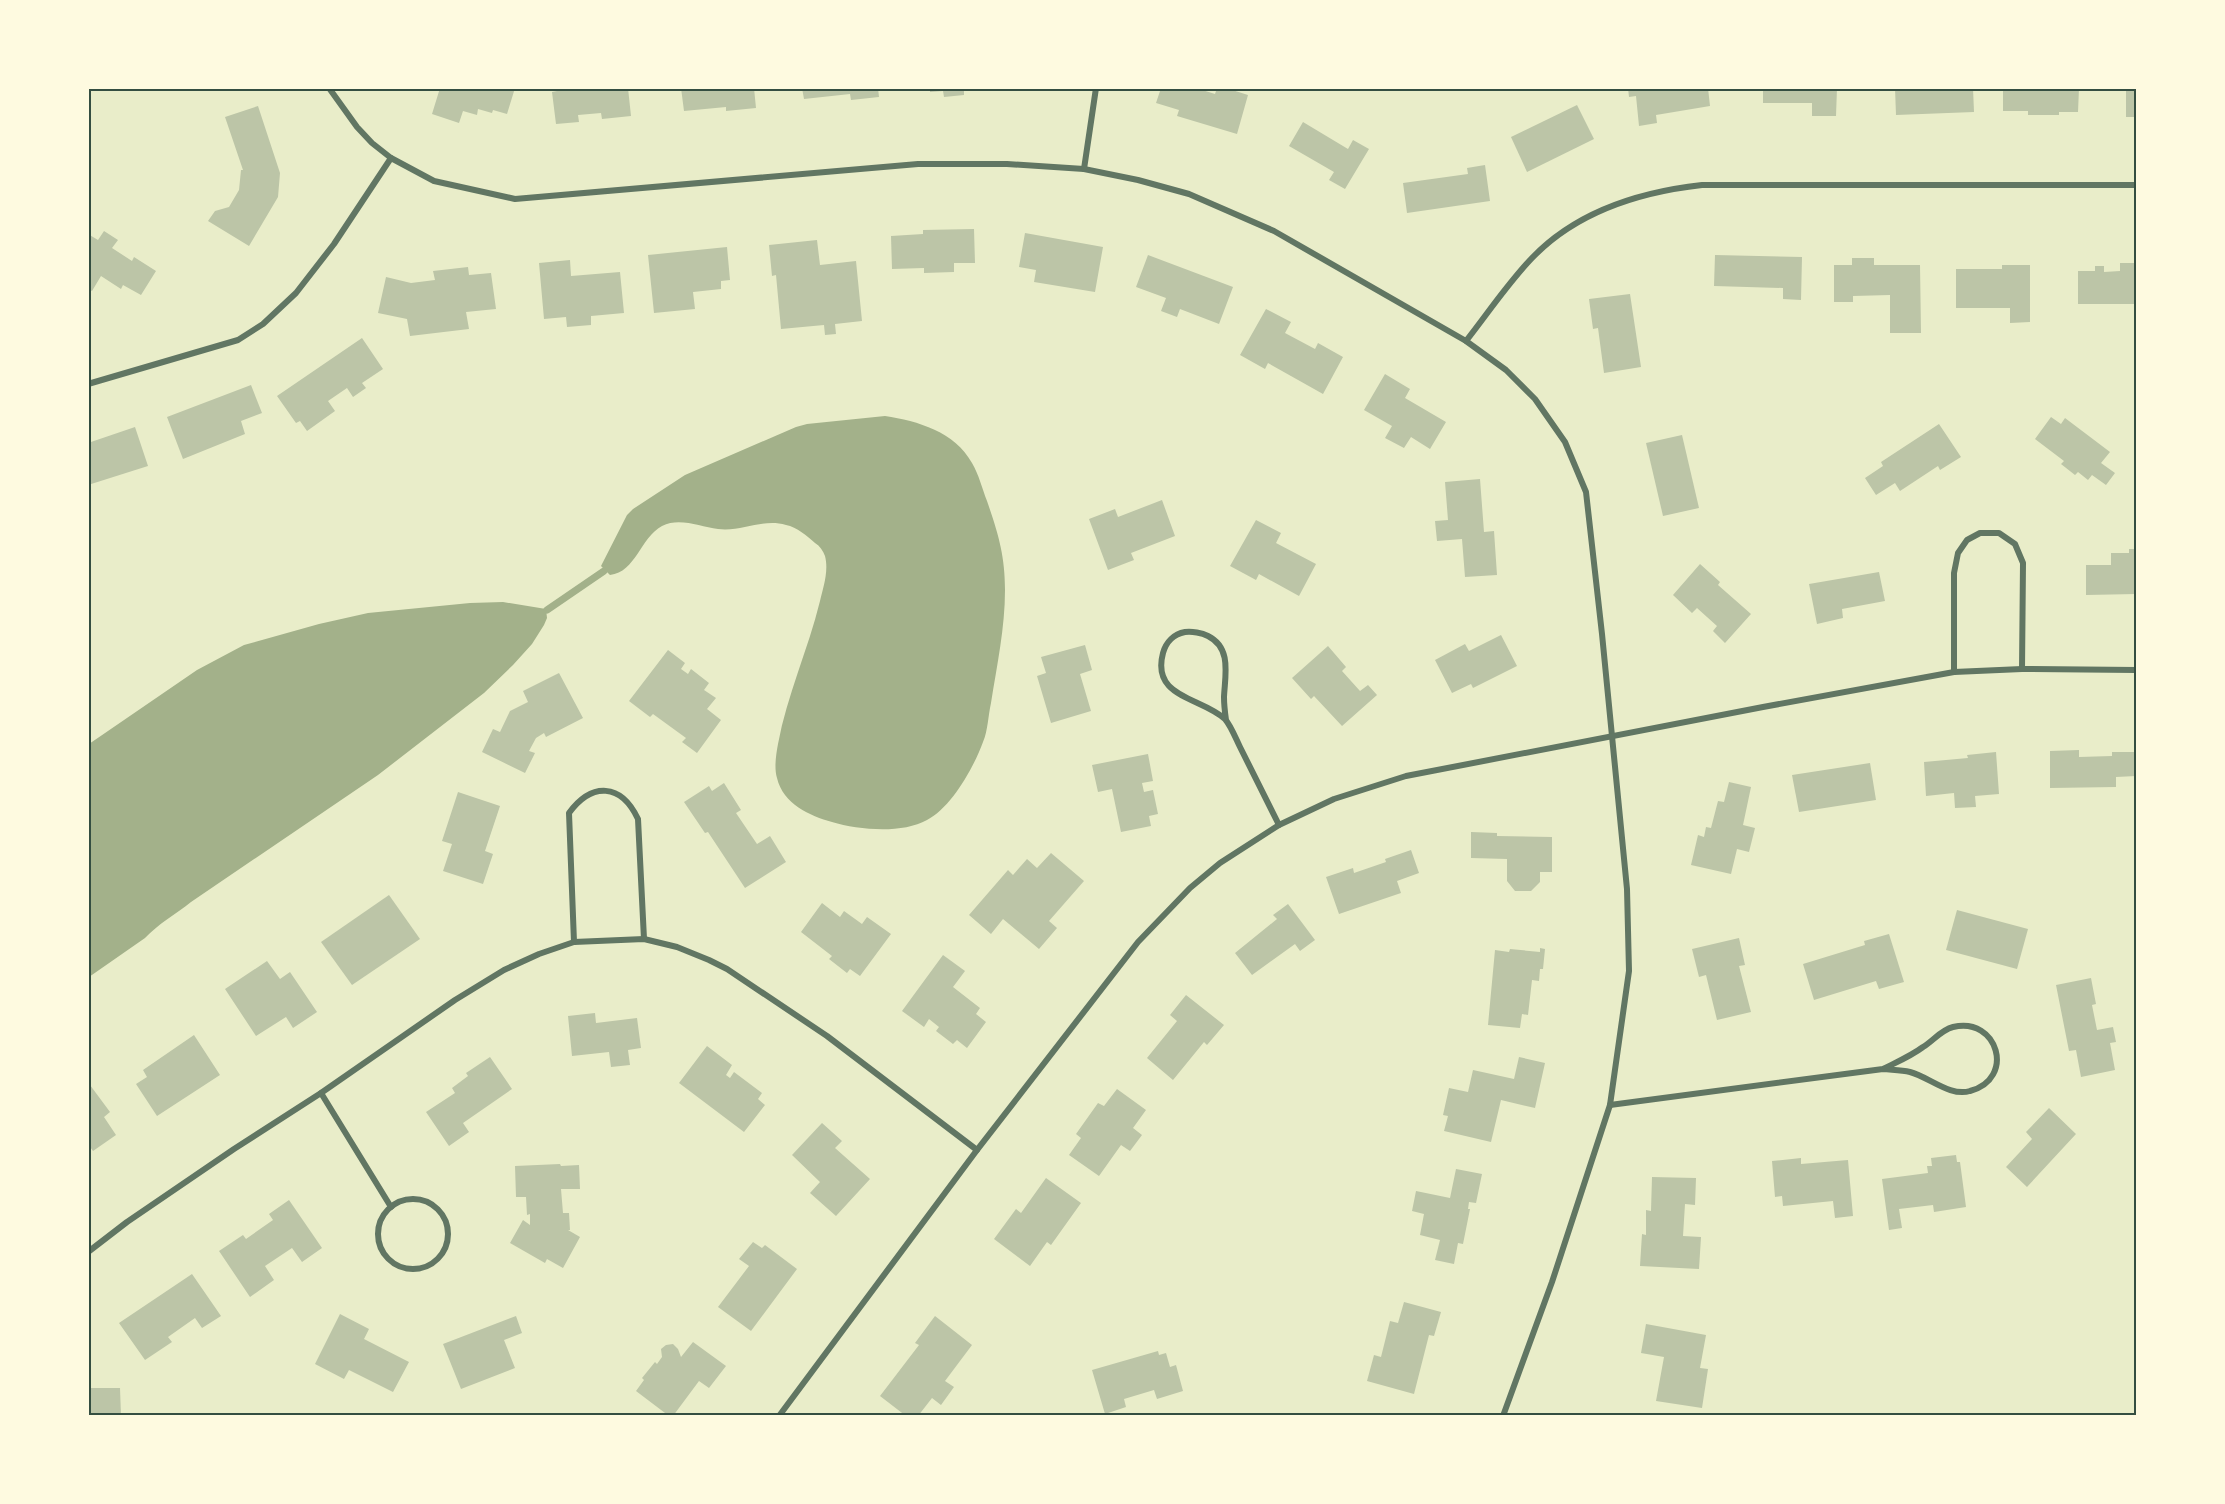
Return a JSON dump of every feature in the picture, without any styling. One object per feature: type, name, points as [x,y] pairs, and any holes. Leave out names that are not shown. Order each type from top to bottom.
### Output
[{"type":"street","points":[[329,88],[357,128],[391,158],[434,181],[515,199],[918,164],[1007,164],[1084,169],[1138,180],[1189,194],[1274,231],[1466,341],[1506,370],[1535,399],[1565,442],[1586,492],[1626,889],[1629,971],[1610,1105],[1552,1282],[1503,1416]]},
{"type":"street","points":[[1084,169],[1096,88]]},
{"type":"street","points":[[88,384],[238,340],[263,324],[296,293],[334,244],[391,158]]},
{"type":"street","points":[[1466,341],[1540,251],[1572,225],[1606,207],[1642,194],[1702,185],[2136,185]]},
{"type":"street","points":[[1954,672],[1954,573],[1958,553],[1967,540],[1980,533],[1999,533],[2015,544],[2023,563],[2022,669]]},
{"type":"street","points":[[1226,720],[1179,695],[1168,685],[1162,673],[1162,660],[1165,646],[1172,638],[1186,632],[1202,633],[1218,643],[1225,656],[1227,670],[1224,698],[1226,720],[1279,825]]},
{"type":"street","points":[[779,1416],[977,1150],[1138,942],[1190,888],[1220,863],[1279,825],[1334,799],[1406,776],[1954,672],[2022,669],[2136,670]]},
{"type":"street","points":[[574,942],[570,813],[579,800],[592,792],[607,792],[622,796],[632,805],[638,819],[644,939]]},
{"type":"street","points":[[88,1252],[127,1221],[321,1093],[455,1000],[494,976],[539,954],[574,942],[644,939],[677,947],[709,960],[736,975],[827,1036],[977,1150]]},
{"type":"street","points":[[1610,1105],[1883,1069],[1910,1072],[1928,1078],[1946,1089],[1968,1092],[1988,1083],[1997,1066],[1996,1047],[1983,1030],[1969,1026],[1952,1027],[1937,1035],[1908,1057],[1883,1069]]},
{"type":"street","points":[[321,1093],[391,1207]]},
{"type":"street","points":[[412,1199],[433,1205],[441,1214],[448,1234],[441,1255],[433,1263],[422,1268],[411,1269],[399,1266],[382,1250],[378,1238],[379,1227],[383,1215],[391,1207],[401,1201],[412,1199]]},
{"type":"shaded area","points":[[885,416],[923,425],[946,436],[965,452],[979,477],[998,534],[1004,566],[1005,604],[987,728],[974,763],[961,786],[945,806],[927,820],[893,829],[867,829],[843,825],[798,808],[785,795],[776,774],[776,757],[782,726],[825,579],[825,556],[818,546],[798,530],[777,523],[727,529],[676,522],[662,526],[655,531],[626,568],[619,573],[610,575],[601,566],[627,515],[685,475],[796,427]]},
{"type":"shaded area","points":[[503,602],[546,609],[547,618],[532,644],[484,693],[378,775],[191,902],[89,977],[89,744],[197,670],[244,645],[368,613]]},
{"type":"building","points":[[440,88],[515,88],[507,114],[478,109],[477,115],[463,111],[459,123],[432,114]]},
{"type":"building","points":[[572,88],[628,88],[631,116],[602,119],[601,113],[578,115],[579,122],[556,124],[552,92]]},
{"type":"building","points":[[681,88],[754,88],[756,108],[726,111],[726,107],[684,111]]},
{"type":"building","points":[[802,88],[878,88],[879,97],[851,100],[850,94],[804,99]]},
{"type":"building","points":[[930,88],[964,88],[964,95],[944,97],[943,91],[930,92]]},
{"type":"building","points":[[1161,88],[1196,88],[1215,94],[1217,88],[1226,88],[1248,95],[1237,134],[1177,116],[1179,110],[1156,103]]},
{"type":"building","points":[[1628,88],[1708,88],[1710,106],[1656,115],[1657,123],[1639,126],[1636,96],[1629,97]]},
{"type":"building","points":[[1763,88],[1837,88],[1836,116],[1812,116],[1812,103],[1763,103]]},
{"type":"building","points":[[1895,88],[1973,88],[1974,112],[1896,115]]},
{"type":"building","points":[[2079,88],[2078,112],[2059,112],[2059,115],[2028,115],[2028,111],[2003,111],[2003,89]]},
{"type":"building","points":[[2126,88],[2136,88],[2136,117],[2126,117]]},
{"type":"building","points":[[1577,105],[1594,139],[1527,172],[1511,137]]},
{"type":"building","points":[[258,106],[280,173],[278,197],[249,246],[208,221],[215,211],[229,207],[239,190],[241,170],[243,170],[225,117]]},
{"type":"building","points":[[1303,122],[1348,149],[1353,140],[1369,149],[1345,189],[1329,180],[1334,172],[1289,146]]},
{"type":"building","points":[[1485,165],[1490,201],[1407,213],[1403,183],[1468,174],[1467,168]]},
{"type":"building","points":[[974,229],[975,263],[954,263],[954,272],[924,273],[924,268],[892,269],[891,236],[923,234],[923,230]]},
{"type":"building","points":[[104,231],[118,240],[112,248],[132,261],[134,257],[156,271],[141,295],[123,285],[121,289],[101,276],[92,291],[88,289],[88,234],[98,240]]},
{"type":"building","points":[[1025,233],[1103,247],[1095,292],[1034,282],[1036,270],[1019,267]]},
{"type":"building","points":[[817,240],[820,265],[856,261],[862,321],[835,324],[836,334],[825,335],[824,325],[781,329],[776,275],[772,276],[769,245]]},
{"type":"building","points":[[727,247],[730,280],[721,281],[721,289],[693,292],[695,309],[654,313],[648,255]]},
{"type":"building","points":[[1148,255],[1233,287],[1219,324],[1180,309],[1177,317],[1161,311],[1166,298],[1136,287]]},
{"type":"building","points":[[1715,255],[1802,257],[1801,300],[1783,299],[1783,288],[1714,286]]},
{"type":"building","points":[[1852,258],[1874,258],[1874,265],[1920,265],[1921,333],[1890,333],[1890,295],[1853,296],[1853,302],[1834,302],[1834,265],[1852,265]]},
{"type":"building","points":[[570,260],[571,276],[620,272],[624,313],[591,316],[591,325],[567,327],[566,317],[544,319],[539,263]]},
{"type":"building","points":[[2120,263],[2136,263],[2136,304],[2078,304],[2078,271],[2095,271],[2095,266],[2104,266],[2104,272],[2120,271]]},
{"type":"building","points":[[2002,265],[2030,265],[2030,322],[2010,323],[2010,308],[1956,308],[1956,269],[2002,269]]},
{"type":"building","points":[[468,267],[469,275],[491,273],[496,309],[466,312],[469,329],[410,336],[407,319],[378,313],[386,277],[411,283],[435,280],[433,271]]},
{"type":"building","points":[[1630,294],[1641,367],[1604,373],[1598,328],[1593,329],[1589,299]]},
{"type":"building","points":[[1266,309],[1291,322],[1285,333],[1315,349],[1318,343],[1343,357],[1323,394],[1268,363],[1265,369],[1240,355]]},
{"type":"building","points":[[362,338],[383,369],[362,383],[366,388],[353,397],[347,388],[328,401],[335,411],[307,431],[300,421],[296,423],[277,396]]},
{"type":"building","points":[[1385,374],[1410,389],[1405,398],[1446,422],[1430,449],[1411,437],[1404,448],[1385,438],[1392,426],[1364,410]]},
{"type":"building","points":[[251,385],[262,413],[241,421],[245,434],[183,459],[167,417]]},
{"type":"building","points":[[2051,417],[2061,424],[2065,418],[2110,452],[2101,463],[2115,473],[2106,485],[2092,475],[2088,480],[2078,472],[2075,475],[2061,464],[2064,461],[2035,439]]},
{"type":"building","points":[[1939,424],[1961,457],[1940,470],[1938,466],[1900,491],[1895,483],[1876,495],[1865,478],[1883,466],[1881,462]]},
{"type":"building","points":[[135,427],[148,466],[88,485],[88,443]]},
{"type":"building","points":[[1682,435],[1699,508],[1663,516],[1646,443]]},
{"type":"building","points":[[1480,479],[1484,532],[1494,531],[1497,575],[1465,577],[1462,539],[1437,541],[1435,521],[1448,520],[1445,482]]},
{"type":"building","points":[[1162,500],[1175,536],[1131,553],[1134,560],[1108,570],[1089,519],[1115,509],[1118,517]]},
{"type":"building","points":[[1256,520],[1281,533],[1276,543],[1316,564],[1299,596],[1259,574],[1256,580],[1230,566]]},
{"type":"building","points":[[2129,549],[2136,549],[2136,594],[2086,595],[2086,565],[2111,565],[2111,553],[2129,553]]},
{"type":"building","points":[[1700,564],[1720,582],[1718,585],[1751,614],[1725,643],[1713,631],[1717,626],[1697,608],[1692,613],[1673,595]]},
{"type":"building","points":[[1879,572],[1885,601],[1842,609],[1843,618],[1817,624],[1809,584]]},
{"type":"building","points":[[1501,635],[1517,666],[1473,688],[1471,684],[1452,693],[1435,660],[1465,644],[1469,651]]},
{"type":"building","points":[[1085,645],[1092,670],[1080,674],[1091,711],[1051,723],[1037,676],[1046,673],[1041,657]]},
{"type":"building","points":[[1328,646],[1346,667],[1342,671],[1360,691],[1368,685],[1377,695],[1342,726],[1314,696],[1311,699],[1292,678]]},
{"type":"building","points":[[668,650],[685,663],[681,669],[688,674],[691,669],[709,683],[704,690],[716,698],[707,709],[721,720],[697,753],[682,742],[686,738],[653,714],[650,717],[629,701]]},
{"type":"building","points":[[559,673],[583,718],[546,737],[544,733],[536,738],[529,751],[535,753],[525,773],[482,752],[493,729],[500,732],[510,711],[528,702],[523,691]]},
{"type":"building","points":[[2079,750],[2079,757],[2112,756],[2112,752],[2136,752],[2136,776],[2116,777],[2116,787],[2050,788],[2050,751]]},
{"type":"building","points":[[1996,752],[1999,794],[1975,796],[1976,807],[1955,808],[1954,793],[1926,796],[1924,762],[1968,758],[1967,755]]},
{"type":"building","points":[[1148,754],[1153,781],[1142,783],[1144,792],[1153,790],[1158,814],[1149,816],[1151,826],[1121,832],[1112,789],[1098,792],[1092,765]]},
{"type":"building","points":[[1870,763],[1876,800],[1799,812],[1792,775]]},
{"type":"building","points":[[1729,782],[1751,787],[1743,825],[1755,828],[1749,852],[1737,849],[1731,874],[1691,865],[1698,835],[1704,837],[1706,827],[1711,828],[1718,801],[1724,802]]},
{"type":"building","points":[[724,783],[741,810],[736,813],[757,844],[770,836],[786,862],[745,888],[708,832],[705,833],[684,802],[709,786],[712,791]]},
{"type":"building","points":[[458,792],[500,806],[485,851],[493,854],[483,884],[443,871],[452,844],[442,841]]},
{"type":"building","points":[[1471,832],[1497,833],[1497,836],[1552,837],[1552,872],[1540,872],[1540,882],[1531,891],[1515,891],[1507,881],[1507,859],[1471,858]]},
{"type":"building","points":[[1411,850],[1419,873],[1397,881],[1401,893],[1339,914],[1326,877],[1353,868],[1354,873]]},
{"type":"building","points":[[1051,853],[1084,881],[1049,921],[1057,928],[1039,949],[1003,919],[991,934],[969,915],[1008,870],[1013,875],[1027,859],[1037,868]]},
{"type":"building","points":[[389,895],[420,939],[352,985],[321,942]]},
{"type":"building","points":[[822,903],[840,917],[844,911],[862,924],[867,917],[891,934],[860,976],[850,969],[847,973],[829,959],[832,956],[801,932]]},
{"type":"building","points":[[1288,904],[1315,940],[1300,951],[1295,944],[1252,975],[1235,953],[1277,919],[1273,915]]},
{"type":"building","points":[[1957,910],[2028,929],[2017,969],[1946,950]]},
{"type":"building","points":[[1889,934],[1904,982],[1879,989],[1876,981],[1814,1000],[1803,964],[1865,945],[1864,941]]},
{"type":"building","points":[[1739,938],[1745,965],[1739,966],[1751,1012],[1717,1020],[1706,975],[1699,977],[1692,949]]},
{"type":"building","points":[[1540,948],[1545,949],[1543,969],[1540,969],[1539,981],[1532,980],[1528,1015],[1522,1014],[1520,1028],[1488,1025],[1495,950],[1540,952]]},
{"type":"building","points":[[943,955],[965,971],[953,987],[980,1008],[976,1014],[986,1022],[967,1048],[957,1040],[953,1044],[936,1031],[939,1027],[929,1019],[924,1027],[902,1011]]},
{"type":"building","points":[[267,961],[280,979],[290,972],[317,1012],[293,1028],[286,1017],[256,1036],[225,989]]},
{"type":"building","points":[[2091,978],[2096,1004],[2092,1005],[2097,1030],[2113,1027],[2116,1042],[2110,1043],[2115,1070],[2081,1077],[2076,1050],[2069,1051],[2056,985]]},
{"type":"building","points":[[1186,995],[1224,1025],[1207,1045],[1204,1042],[1173,1080],[1147,1058],[1177,1021],[1170,1015]]},
{"type":"building","points":[[595,1013],[596,1023],[637,1018],[641,1048],[628,1050],[630,1065],[611,1067],[609,1052],[572,1056],[568,1016]]},
{"type":"building","points":[[194,1035],[220,1075],[157,1116],[136,1084],[147,1077],[143,1070]]},
{"type":"building","points":[[707,1046],[732,1065],[726,1075],[730,1078],[734,1072],[762,1093],[758,1099],[765,1105],[744,1132],[679,1083]]},
{"type":"building","points":[[490,1057],[512,1089],[463,1123],[469,1132],[449,1146],[426,1112],[455,1093],[452,1088],[468,1076],[466,1073]]},
{"type":"building","points":[[1519,1057],[1545,1063],[1535,1108],[1501,1100],[1491,1142],[1444,1131],[1448,1116],[1443,1115],[1449,1088],[1468,1092],[1473,1070],[1514,1079]]},
{"type":"building","points":[[90,1085],[110,1112],[104,1117],[116,1135],[93,1151],[88,1144],[88,1086]]},
{"type":"building","points":[[1117,1089],[1146,1110],[1133,1128],[1142,1135],[1130,1151],[1121,1145],[1099,1176],[1069,1155],[1081,1138],[1076,1134],[1098,1103],[1104,1106]]},
{"type":"building","points":[[2049,1108],[2076,1134],[2027,1187],[2006,1167],[2032,1139],[2026,1132]]},
{"type":"building","points":[[822,1123],[842,1141],[835,1148],[870,1179],[836,1216],[810,1193],[820,1182],[792,1155]]},
{"type":"building","points":[[1956,1155],[1957,1162],[1960,1162],[1966,1207],[1934,1212],[1933,1205],[1899,1209],[1902,1228],[1889,1230],[1882,1179],[1928,1173],[1927,1166],[1932,1166],[1931,1158]]},
{"type":"building","points":[[1801,1158],[1801,1164],[1848,1160],[1853,1216],[1835,1218],[1833,1201],[1783,1206],[1782,1196],[1775,1197],[1772,1161]]},
{"type":"building","points":[[560,1164],[561,1166],[579,1165],[580,1189],[561,1189],[563,1213],[569,1213],[570,1230],[568,1230],[580,1237],[563,1268],[547,1259],[545,1263],[510,1243],[523,1220],[530,1225],[526,1197],[516,1197],[515,1166]]},
{"type":"building","points":[[1456,1169],[1482,1174],[1476,1203],[1469,1202],[1468,1209],[1470,1209],[1463,1244],[1458,1243],[1454,1264],[1435,1260],[1440,1240],[1420,1235],[1424,1214],[1412,1211],[1416,1191],[1450,1198]]},
{"type":"building","points":[[1652,1177],[1696,1178],[1695,1205],[1685,1204],[1683,1236],[1701,1237],[1699,1269],[1640,1266],[1642,1234],[1646,1235],[1646,1210],[1651,1211]]},
{"type":"building","points":[[1046,1178],[1081,1203],[1051,1245],[1047,1242],[1030,1266],[994,1239],[1016,1209],[1021,1213]]},
{"type":"building","points":[[289,1200],[322,1248],[302,1262],[292,1248],[265,1266],[274,1280],[250,1297],[219,1251],[243,1235],[246,1239],[273,1220],[269,1214]]},
{"type":"building","points":[[753,1242],[762,1248],[765,1245],[797,1269],[751,1331],[718,1307],[749,1266],[739,1259]]},
{"type":"building","points":[[192,1274],[221,1316],[202,1328],[195,1318],[168,1337],[172,1342],[145,1360],[119,1323]]},
{"type":"building","points":[[1404,1302],[1441,1312],[1434,1336],[1429,1335],[1414,1394],[1367,1381],[1374,1355],[1381,1357],[1390,1321],[1398,1323]]},
{"type":"building","points":[[340,1314],[369,1329],[364,1339],[409,1362],[393,1392],[349,1370],[344,1379],[315,1364]]},
{"type":"building","points":[[516,1316],[522,1333],[504,1340],[515,1368],[461,1389],[443,1344]]},
{"type":"building","points":[[935,1316],[972,1345],[945,1381],[954,1387],[941,1405],[932,1398],[918,1416],[906,1416],[880,1396],[919,1345],[915,1343]]},
{"type":"building","points":[[1646,1324],[1706,1335],[1700,1368],[1708,1369],[1702,1408],[1656,1401],[1664,1357],[1641,1353]]},
{"type":"building","points":[[693,1342],[726,1366],[709,1388],[699,1381],[673,1416],[669,1416],[636,1391],[644,1380],[642,1378],[662,1357],[661,1349],[673,1344],[681,1357]]},
{"type":"building","points":[[1158,1351],[1159,1355],[1166,1353],[1170,1367],[1176,1365],[1183,1391],[1157,1399],[1154,1390],[1124,1399],[1126,1407],[1105,1414],[1092,1370]]},
{"type":"building","points":[[88,1388],[120,1388],[121,1416],[88,1416]]},
{"type":"waterway","points":[[547,610],[604,571]]}]
